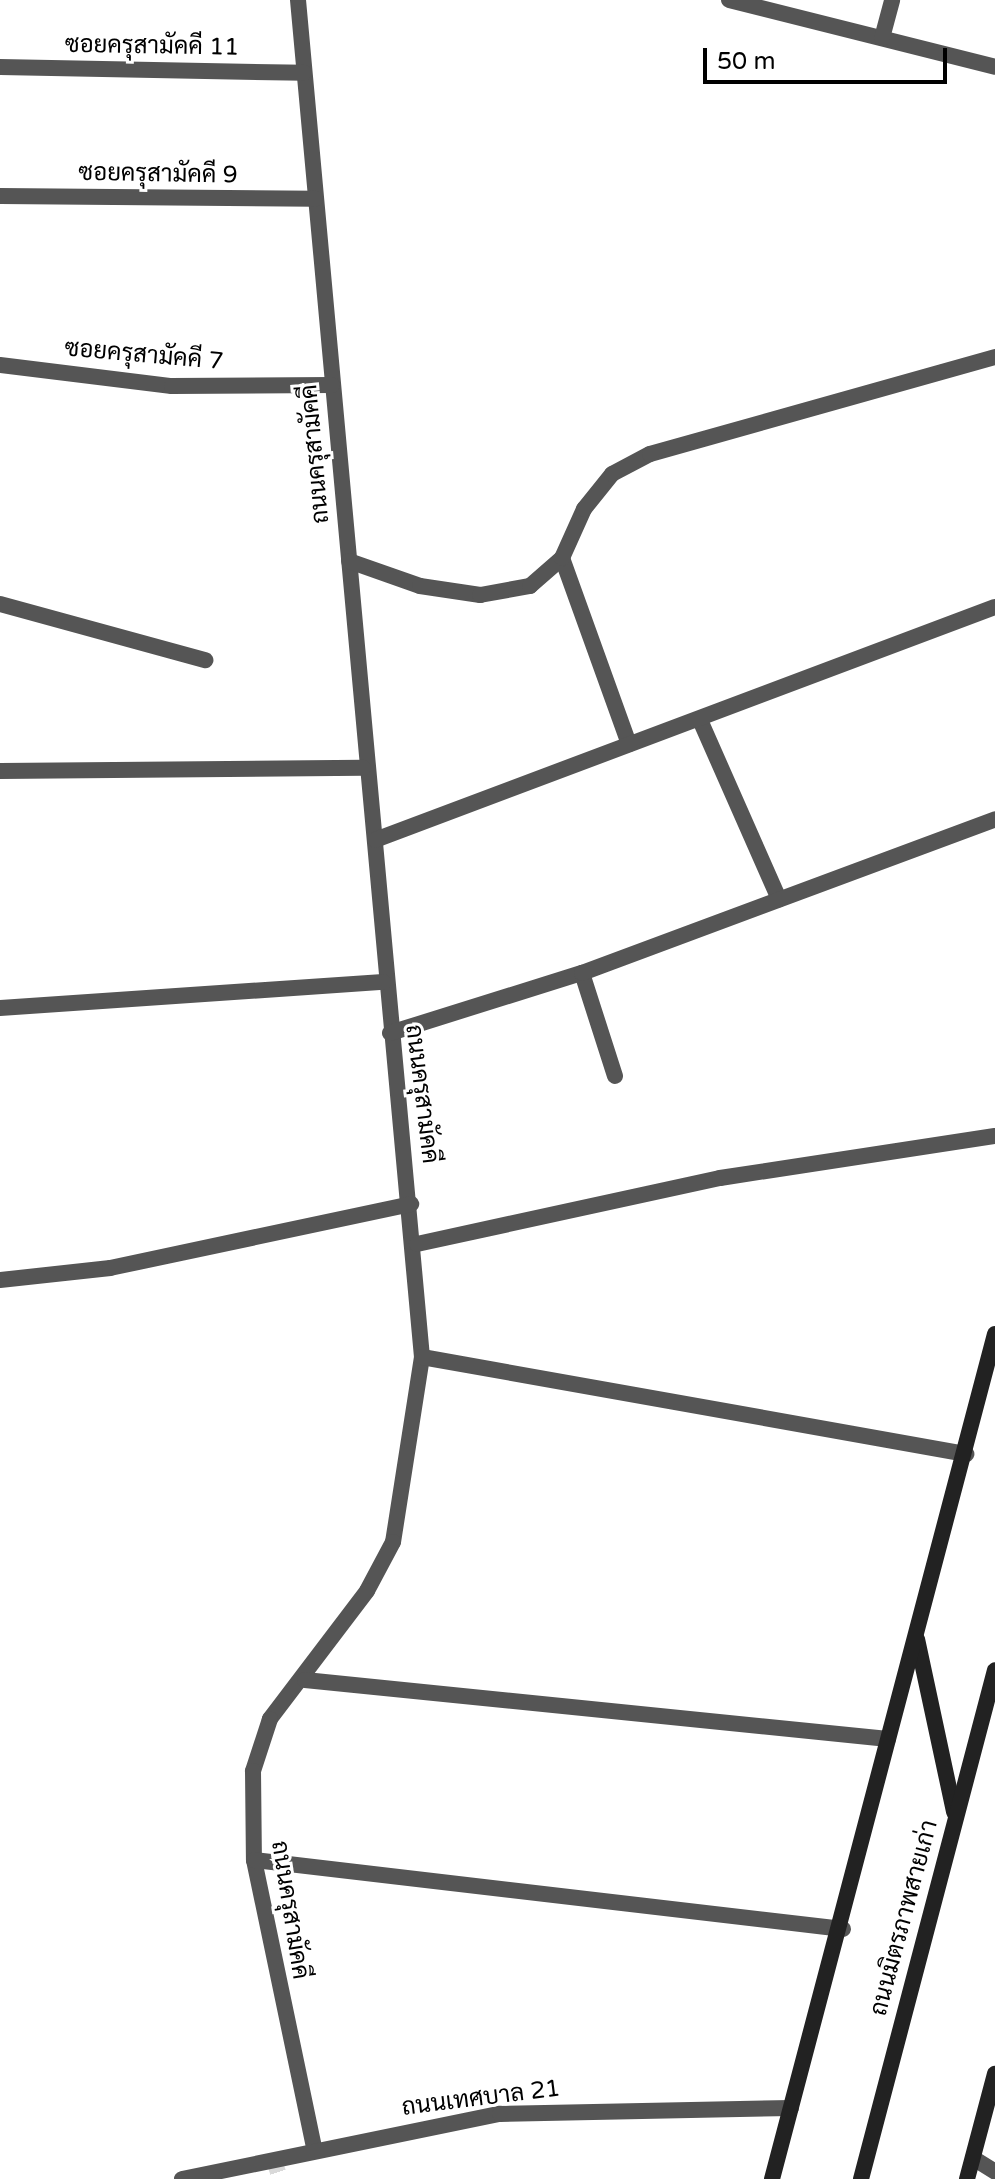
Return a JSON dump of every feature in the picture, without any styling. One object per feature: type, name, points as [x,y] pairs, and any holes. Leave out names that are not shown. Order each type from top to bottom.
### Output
[{"type":"main road","points":[[772,2179],[843,1929],[888,1739],[966,1454],[995,1334]]},
{"type":"main road","points":[[917,1637],[955,1817]]},
{"type":"main road","name":"ถนนมิตรภาพสายเก่า","points":[[861,2179],[995,1670]]},
{"type":"main road","points":[[967,2179],[995,2074]]},
{"type":"street","name":"ถนนครุสามัคคี","points":[[298,0],[349,561],[363,768],[375,840],[383,982],[417,1244],[422,1357],[393,1542],[305,1680],[270,1719],[253,1771],[254,1860],[314,2147]]},
{"type":"street","points":[[729,0],[995,67]]},
{"type":"street","points":[[882,38],[892,0]]},
{"type":"street","name":"ซอยครุสามัคคี 11","points":[[0,67],[304,73]]},
{"type":"street","name":"ซอยครุสามัคคี 9","points":[[0,196],[315,199]]},
{"type":"street","points":[[349,561],[420,586],[480,595],[530,586],[562,558],[584,509],[612,474],[650,454],[995,357]]},
{"type":"street","name":"ซอยครุสามัคคี 7","points":[[0,365],[172,386],[332,385]]},
{"type":"street","points":[[562,558],[629,744]]},
{"type":"street","points":[[0,604],[205,660]]},
{"type":"street","points":[[375,840],[995,607]]},
{"type":"street","points":[[700,720],[779,899]]},
{"type":"street","points":[[0,771],[363,768]]},
{"type":"street","points":[[390,1033],[582,973],[995,819]]},
{"type":"street","points":[[582,973],[615,1076]]},
{"type":"street","points":[[0,1008],[383,982]]},
{"type":"street","points":[[417,1244],[720,1178],[995,1136]]},
{"type":"street","points":[[0,1280],[110,1268],[411,1204]]},
{"type":"street","points":[[422,1357],[966,1454]]},
{"type":"street","points":[[305,1680],[888,1739]]},
{"type":"street","points":[[254,1860],[843,1929]]},
{"type":"street","name":"ถนนเทศบาล 21","points":[[182,2179],[314,2147],[500,2114],[791,2108]]},
{"type":"street","points":[[973,2158],[995,2172]]},
{"type":"tunnel","points":[[273,2157],[280,2179]]}]
